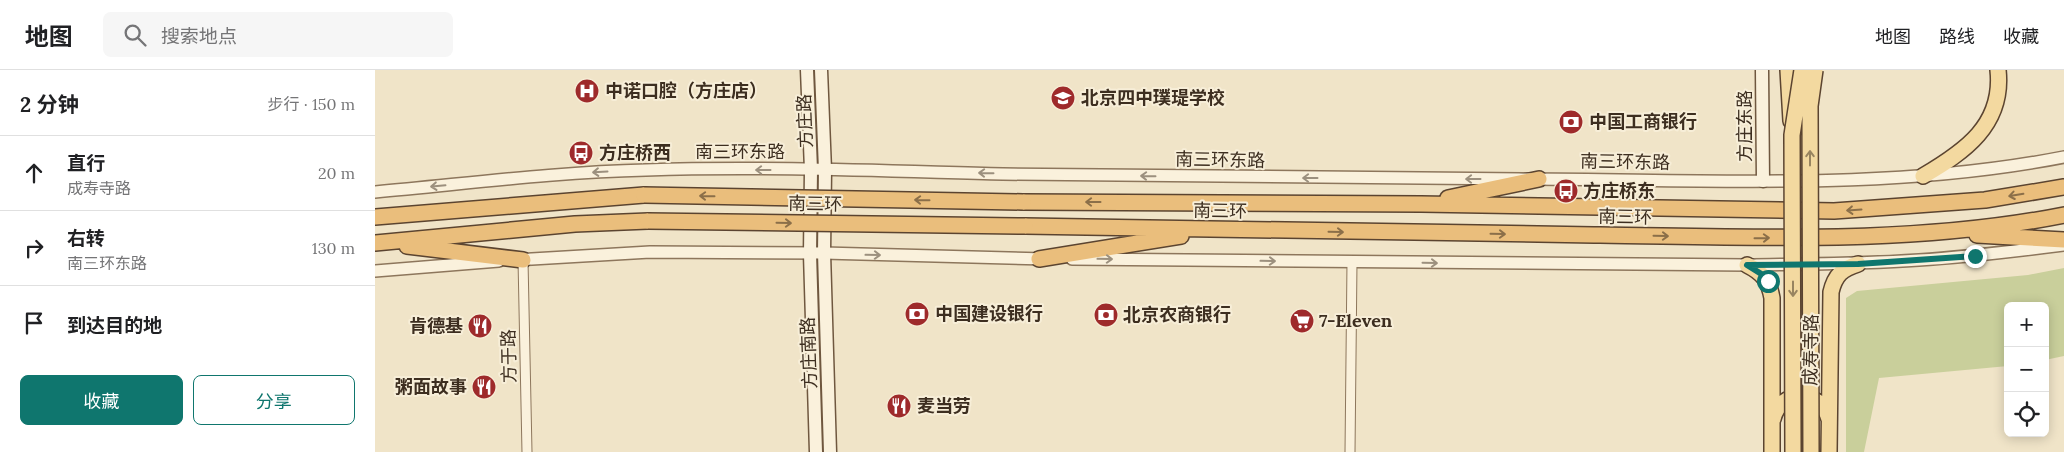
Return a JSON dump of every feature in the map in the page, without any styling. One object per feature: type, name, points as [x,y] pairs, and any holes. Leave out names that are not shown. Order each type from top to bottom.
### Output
[{"type":"highway","points":[[1421,204],[1539,179]]},
{"type":"highway","name":"南三环","points":[[375,217],[644,195],[1023,202],[1421,204],[1833,211],[1985,200],[2064,187]]},
{"type":"highway","name":"南三环","points":[[377,242],[575,224],[648,221],[1748,238],[1939,233],[2028,222],[2064,215]]},
{"type":"highway","points":[[1039,259],[1218,230]]},
{"type":"highway","points":[[1939,233],[2064,240]]},
{"type":"highway","points":[[377,242],[523,260]]},
{"type":"main road","name":"方庄路","points":[[807,70],[811,170],[810,254]]},
{"type":"main road","name":"方庄路","points":[[821,70],[825,170],[824,253]]},
{"type":"main road","name":"方庄东路","points":[[1762,70],[1763,181]]},
{"type":"main road","points":[[1788,70],[1792,136],[1793,452]]},
{"type":"main road","points":[[1795,70],[1795,181]]},
{"type":"main road","points":[[1792,136],[1802,70]]},
{"type":"main road","points":[[1811,452],[1810,106],[1815,70]]},
{"type":"main road","points":[[1923,176],[1952,159],[1977,138],[1987,123],[1993,108],[1997,95],[1998,70]]},
{"type":"main road","name":"方庄南路","points":[[824,253],[830,452]]},
{"type":"main road","name":"方庄南路","points":[[810,254],[816,452]]},
{"type":"main road","name":"成寿寺路","points":[[1829,452],[1831,292],[1837,274],[1843,269],[1858,264]]},
{"type":"main road","points":[[1747,265],[1763,275],[1768,281],[1772,298],[1773,452]]},
{"type":"main road","points":[[1772,421],[1777,408],[1782,403],[1787,399],[1801,396],[1808,396],[1820,403],[1828,414],[1829,421]]},
{"type":"street","name":"南三环东路","points":[[375,192],[580,172],[648,169],[825,170],[1273,178],[1870,180],[2003,168],[2064,156]]},
{"type":"street","points":[[375,271],[650,252],[824,253],[1039,259],[1747,265],[1858,264],[1975,256],[2064,245]]},
{"type":"street","name":"方于路","points":[[523,260],[527,452]]},
{"type":"street","points":[[1350,452],[1352,262]]},
{"type":"green space","points":[[2064,268],[2064,356],[2049,359],[2049,302],[2004,302],[2004,366],[1879,378],[1864,452],[1846,452],[1846,298],[1857,291],[2028,275]]},
{"type":"place","name":"中诺口腔（方庄店）","points":[[587,91]]},
{"type":"place","name":"北京四中璞瑅学校","points":[[1063,98]]},
{"type":"place","name":"中国工商银行","points":[[1571,122]]},
{"type":"place","name":"方庄桥西","points":[[581,153]]},
{"type":"place","name":"方庄桥东","points":[[1566,191]]},
{"type":"place","name":"中国建设银行","points":[[917,314]]},
{"type":"place","name":"北京农商银行","points":[[1106,315]]},
{"type":"place","name":"7-Eleven","points":[[1302,321]]},
{"type":"place","name":"肯德基","points":[[480,326]]},
{"type":"place","name":"粥面故事","points":[[484,387]]},
{"type":"place","name":"麦当劳","points":[[899,406]]},
{"type":"route","points":[[1768,281],[1763,275],[1747,265],[1858,264],[1975,256]]}]
